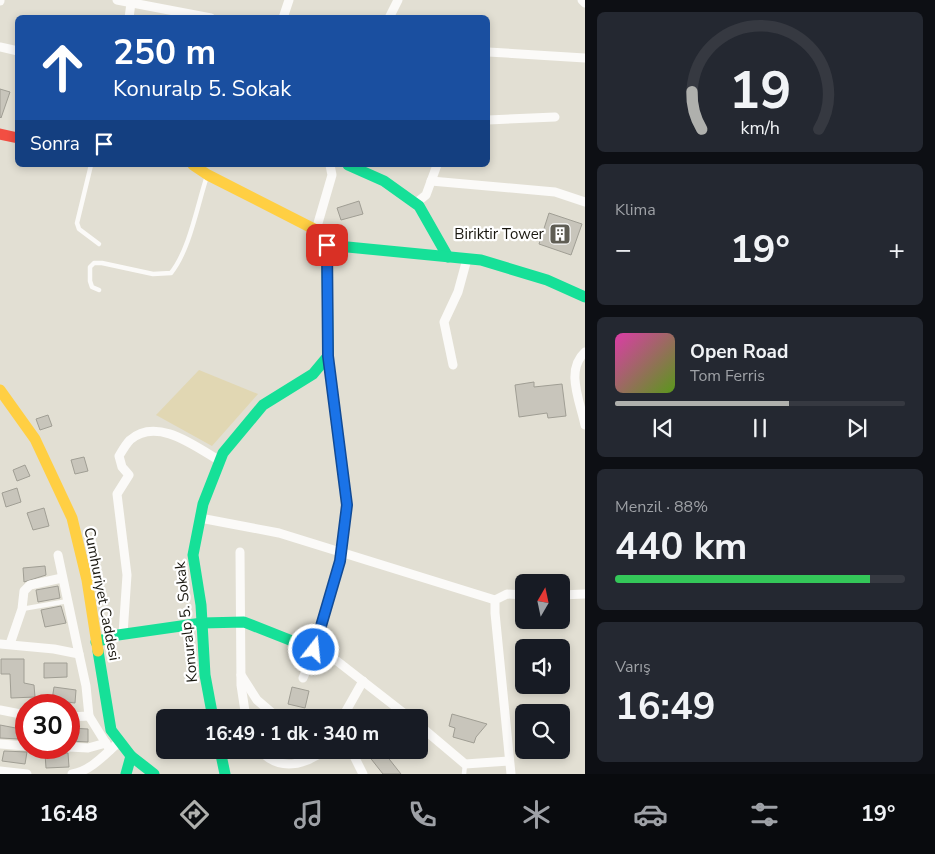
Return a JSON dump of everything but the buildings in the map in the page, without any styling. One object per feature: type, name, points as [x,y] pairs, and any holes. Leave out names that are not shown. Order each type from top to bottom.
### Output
[{"type":"street","points":[[117,0],[195,15]]},
{"type":"street","points":[[284,15],[289,0]]},
{"type":"street","points":[[390,15],[398,0]]},
{"type":"street","points":[[582,0],[585,3]]},
{"type":"street","points":[[129,15],[131,3]]},
{"type":"street","points":[[0,47],[15,50]]},
{"type":"street","points":[[490,52],[585,58]]},
{"type":"street","points":[[490,120],[555,118]]},
{"type":"street","points":[[0,134],[15,137]]},
{"type":"street","points":[[196,167],[208,175],[316,230],[327,245],[328,356],[347,505],[341,552],[314,650],[303,678]]},
{"type":"street","points":[[316,230],[332,175],[330,167]]},
{"type":"street","points":[[352,167],[384,181],[416,204],[438,235],[448,257]]},
{"type":"street","points":[[416,204],[426,195],[436,167]]},
{"type":"street","points":[[431,181],[556,192],[585,202]]},
{"type":"street","points":[[327,245],[481,260],[547,280],[585,297]]},
{"type":"street","points":[[453,365],[444,322],[458,292],[467,259]]},
{"type":"street","points":[[585,352],[578,359],[573,372],[585,424]]},
{"type":"street","name":"Konuralp 5. Sokak","points":[[211,709],[205,675],[202,623],[193,555],[203,504],[223,453],[263,405],[313,374],[328,356]]},
{"type":"street","name":"Cumhuriyet Caddesi","points":[[0,390],[4,403],[35,439],[72,518],[87,580],[112,745],[130,756],[140,769],[154,774]]},
{"type":"street","points":[[123,634],[127,575],[117,494],[129,474],[122,467],[119,456],[130,439],[148,431],[176,435],[220,461]]},
{"type":"street","points":[[200,518],[279,533],[495,600],[507,594],[515,594]]},
{"type":"street","points":[[240,552],[241,675],[245,709]]},
{"type":"street","points":[[58,555],[86,686],[89,716],[112,745]]},
{"type":"street","points":[[10,644],[22,609],[24,591],[30,585],[62,578]]},
{"type":"street","points":[[570,595],[585,594]]},
{"type":"street","points":[[495,600],[511,774]]},
{"type":"street","points":[[96,642],[123,634],[202,623],[240,622],[314,650],[337,661],[399,709]]},
{"type":"street","points":[[0,644],[78,654]]},
{"type":"street","points":[[241,675],[257,700],[268,709]]},
{"type":"street","points":[[347,709],[363,681]]},
{"type":"street","points":[[0,710],[15,713]]},
{"type":"street","points":[[80,716],[89,716]]},
{"type":"street","points":[[428,733],[465,764],[509,760]]},
{"type":"street","points":[[0,744],[15,745]]},
{"type":"street","points":[[80,748],[112,745]]},
{"type":"street","points":[[72,774],[80,773],[112,745]]},
{"type":"street","points":[[126,774],[130,756]]},
{"type":"street","points":[[222,759],[225,774]]},
{"type":"street","points":[[268,759],[290,765],[312,759]]},
{"type":"street","points":[[356,759],[363,774]]},
{"type":"street","points":[[0,771],[27,774]]},
{"type":"lane","points":[[91,167],[77,223],[79,229],[99,244]]},
{"type":"lane","points":[[99,290],[92,287],[90,281],[90,267],[94,263],[153,274],[172,273],[184,249],[208,175]]},
{"type":"lane","points":[[22,609],[68,601]]},
{"type":"lane","points":[[464,774],[465,764]]},
{"type":"shaded area","points":[[199,370],[258,394],[212,446],[156,415]]},
{"type":"traffic: fast","points":[[352,167],[384,181],[419,206],[448,257]]},
{"type":"traffic: fast","points":[[327,245],[481,260],[547,280],[585,297]]},
{"type":"traffic: fast","points":[[211,709],[205,675],[201,605],[193,555],[203,504],[223,453],[263,405],[313,374],[328,356],[327,245]]},
{"type":"traffic: fast","points":[[96,642],[118,635],[202,623],[244,622],[315,650]]},
{"type":"traffic: fast","points":[[98,651],[111,730],[131,756],[154,774]]},
{"type":"traffic: fast","points":[[126,774],[131,756]]},
{"type":"traffic: fast","points":[[222,759],[225,774]]},
{"type":"traffic: slow","points":[[196,167],[208,175],[316,230],[327,245]]},
{"type":"traffic: slow","points":[[0,390],[35,439],[72,518],[87,580],[98,651]]},
{"type":"traffic: jam","points":[[0,134],[15,137]]},
{"type":"place","name":"Biriktir Tower","points":[[560,234]]},
{"type":"route","points":[[314,650],[340,561],[347,505],[328,356],[327,245]]}]
